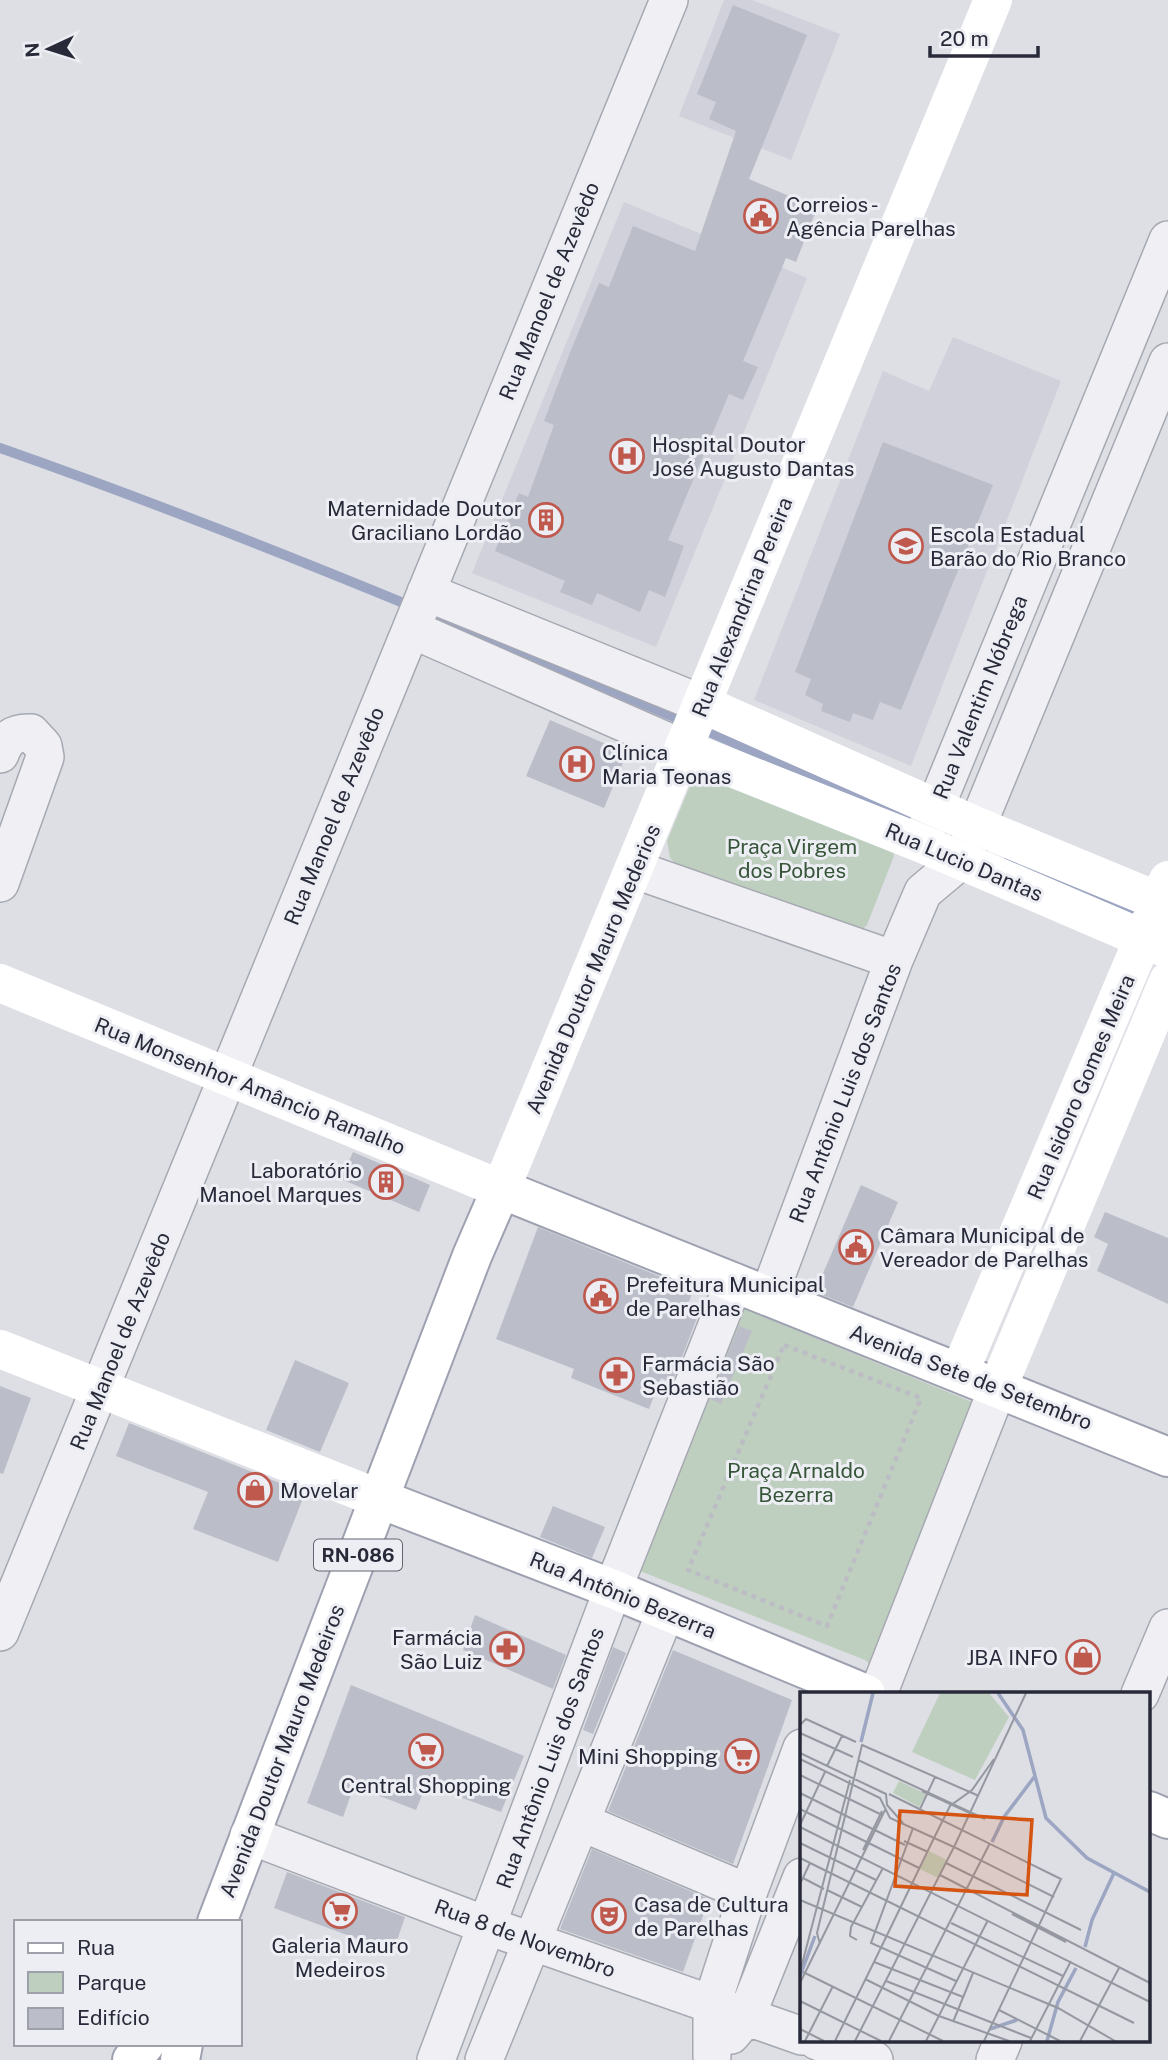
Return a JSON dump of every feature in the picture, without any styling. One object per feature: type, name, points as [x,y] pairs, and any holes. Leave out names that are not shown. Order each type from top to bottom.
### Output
[{"type":"street","name":"Rua Manoel de Azevêdo","points":[[0,1632],[102,1389],[226,1077],[668,0]]},
{"type":"street","name":"Rua Alexandrina Pereira","points":[[684,748],[993,0]]},
{"type":"street","name":"Rua Valentim Nóbrega","points":[[920,843],[1168,240]]},
{"type":"street","points":[[960,861],[977,826],[1168,362]]},
{"type":"street","name":"Rua Lucio Dantas","points":[[426,592],[702,704],[977,826],[1165,896]]},
{"type":"street","name":"Rua Lucio Dantas","points":[[411,629],[684,748],[920,843],[1156,944]]},
{"type":"street","points":[[0,754],[4,742],[13,735],[31,733],[43,746],[45,757],[0,883]]},
{"type":"street","name":"Avenida Doutor Mauro Mederios","points":[[501,1189],[636,870],[684,748]]},
{"type":"street","name":"Rua Antônio Luis dos Santos","points":[[436,2060],[616,1590],[752,1289],[923,892],[920,843]]},
{"type":"street","name":"Rua Antônio Luis dos Santos","points":[[923,892],[960,861]]},
{"type":"street","points":[[636,870],[894,960]]},
{"type":"street","name":"Rua Isidoro Gomes Meira","points":[[960,1371],[1156,944],[1165,896]]},
{"type":"street","name":"Rua Isidoro Gomes Meira","points":[[998,1387],[1168,981]]},
{"type":"street","name":"Rua Monsenhor Amâncio Ramalho","points":[[0,983],[501,1189]]},
{"type":"street","name":"Avenida Sete de Setembro","points":[[501,1189],[960,1371],[1168,1457]]},
{"type":"street","name":"Avenida Doutor Mauro Medeiros","points":[[217,1920],[472,1256],[501,1189]]},
{"type":"street","name":"Rua Antônio Bezerra","points":[[0,1349],[616,1590],[825,1687],[854,1692]]},
{"type":"street","points":[[879,1692],[998,1387]]},
{"type":"street","points":[[533,1942],[505,1908],[506,1880],[616,1590]]},
{"type":"street","points":[[484,2060],[666,1611]]},
{"type":"street","points":[[1141,1692],[1168,1628]]},
{"type":"street","points":[[712,2058],[712,2004],[748,1893],[800,1753]]},
{"type":"street","points":[[1150,1811],[1168,1819]]},
{"type":"street","points":[[581,1822],[748,1893]]},
{"type":"street","name":"Rua 8 de Novembro","points":[[249,1835],[488,1926],[800,2035]]},
{"type":"street","points":[[712,2058],[746,2017],[800,1882]]},
{"type":"street","points":[[820,2042],[874,2060]]},
{"type":"street","points":[[995,2060],[1003,2042]]},
{"type":"street","points":[[132,2060],[143,2046]]},
{"type":"path","points":[[784,1345],[921,1398],[827,1626],[688,1570],[784,1345]]},
{"type":"shaded area","points":[[724,0],[752,0],[840,34],[791,160],[679,116]]},
{"type":"shaded area","name":"Hospital Doutor José Augusto Dantas","points":[[624,202],[807,278],[656,647],[472,573]]},
{"type":"shaded area","name":"Escola Estadual Barão do Rio Branco","points":[[953,337],[1061,381],[911,766],[754,700],[883,371],[929,391]]},
{"type":"green space","name":"Praça Virgem dos Pobres","points":[[710,773],[892,844],[894,856],[867,925],[860,931],[680,868],[670,858],[667,841],[690,786]]},
{"type":"green space","name":"Praça Arnaldo Bezerra","points":[[737,1306],[970,1401],[1004,1395],[890,1683],[865,1660],[635,1569],[599,1569],[698,1337]]},
{"type":"building","name":"Hospital Doutor José Augusto Dantas","points":[[733,5],[807,35],[749,179],[817,208],[796,262],[786,258],[743,361],[758,367],[743,400],[729,394],[668,540],[684,546],[665,597],[649,590],[640,612],[597,593],[592,605],[560,592],[565,581],[495,551],[519,493],[528,497],[554,425],[544,421],[571,350],[599,283],[609,287],[633,226],[695,251],[736,131],[709,119],[716,102],[697,94]]},
{"type":"building","points":[[883,442],[993,485],[901,710],[880,702],[873,720],[853,713],[850,722],[821,711],[823,704],[805,695],[811,679],[795,672]]},
{"type":"building","name":"Clínica Maria Teonas","points":[[550,720],[627,753],[604,808],[526,776]]},
{"type":"building","name":"Laboratório Manoel Marques","points":[[353,1152],[430,1185],[419,1212],[341,1179]]},
{"type":"building","name":"Câmara Municipal de Vereador de Parelhas","points":[[861,1185],[898,1202],[853,1307],[815,1292]]},
{"type":"building","points":[[1105,1212],[1168,1238],[1168,1304],[1097,1271],[1108,1244],[1094,1237]]},
{"type":"building","name":"Prefeitura Municipal de Parelhas","points":[[538,1227],[693,1290],[688,1305],[700,1310],[672,1383],[661,1378],[649,1409],[571,1378],[574,1369],[496,1339]]},
{"type":"building","points":[[739,1326],[752,1331],[721,1404],[710,1399]]},
{"type":"building","points":[[295,1360],[349,1383],[320,1452],[266,1430]]},
{"type":"building","points":[[0,1386],[31,1398],[3,1474],[0,1473]]},
{"type":"building","name":"Movelar","points":[[129,1423],[305,1493],[278,1562],[193,1529],[208,1492],[116,1456]]},
{"type":"building","points":[[553,1506],[605,1527],[592,1558],[540,1537]]},
{"type":"building","name":"Farmácia São Luiz","points":[[475,1615],[566,1655],[553,1689],[463,1650]]},
{"type":"building","points":[[613,1647],[626,1653],[593,1734],[583,1730]]},
{"type":"building","name":"Mini Shopping","points":[[673,1650],[792,1700],[733,1864],[608,1811]]},
{"type":"building","name":"Central Shopping","points":[[351,1685],[524,1756],[501,1812],[426,1785],[416,1810],[354,1786],[343,1817],[307,1803]]},
{"type":"building","name":"Casa de Cultura de Parelhas","points":[[592,1849],[709,1899],[683,1972],[560,1929]]},
{"type":"building","name":"Galeria Mauro Medeiros","points":[[287,1872],[405,1917],[393,1952],[274,1908]]},
{"type":"waterway","points":[[0,448],[117,490],[350,581],[924,824]]},
{"type":"waterway","points":[[1009,860],[1146,918]]},
{"type":"place","name":"Correios - Agência Parelhas","points":[[761,216]]},
{"type":"place","name":"Hospital Doutor José Augusto Dantas","points":[[627,456]]},
{"type":"place","name":"Maternidade Doutor Graciliano Lordão","points":[[546,520]]},
{"type":"place","name":"Escola Estadual Barão do Rio Branco","points":[[906,546]]},
{"type":"place","name":"Clínica Maria Teonas","points":[[577,764]]},
{"type":"place","name":"Laboratório Manoel Marques","points":[[386,1182]]},
{"type":"place","name":"Câmara Municipal de Vereador de Parelhas","points":[[856,1247]]},
{"type":"place","name":"Prefeitura Municipal de Parelhas","points":[[601,1296]]},
{"type":"place","name":"Farmácia São Sebastião","points":[[617,1375]]},
{"type":"place","name":"Movelar","points":[[255,1490]]},
{"type":"place","name":"Farmácia São Luiz","points":[[507,1649]]},
{"type":"place","name":"JBA INFO","points":[[1083,1657]]},
{"type":"place","name":"Central Shopping","points":[[426,1751]]},
{"type":"place","name":"Mini Shopping","points":[[742,1756]]},
{"type":"place","name":"Galeria Mauro Medeiros","points":[[340,1911]]},
{"type":"place","name":"Casa de Cultura de Parelhas","points":[[609,1916]]}]
